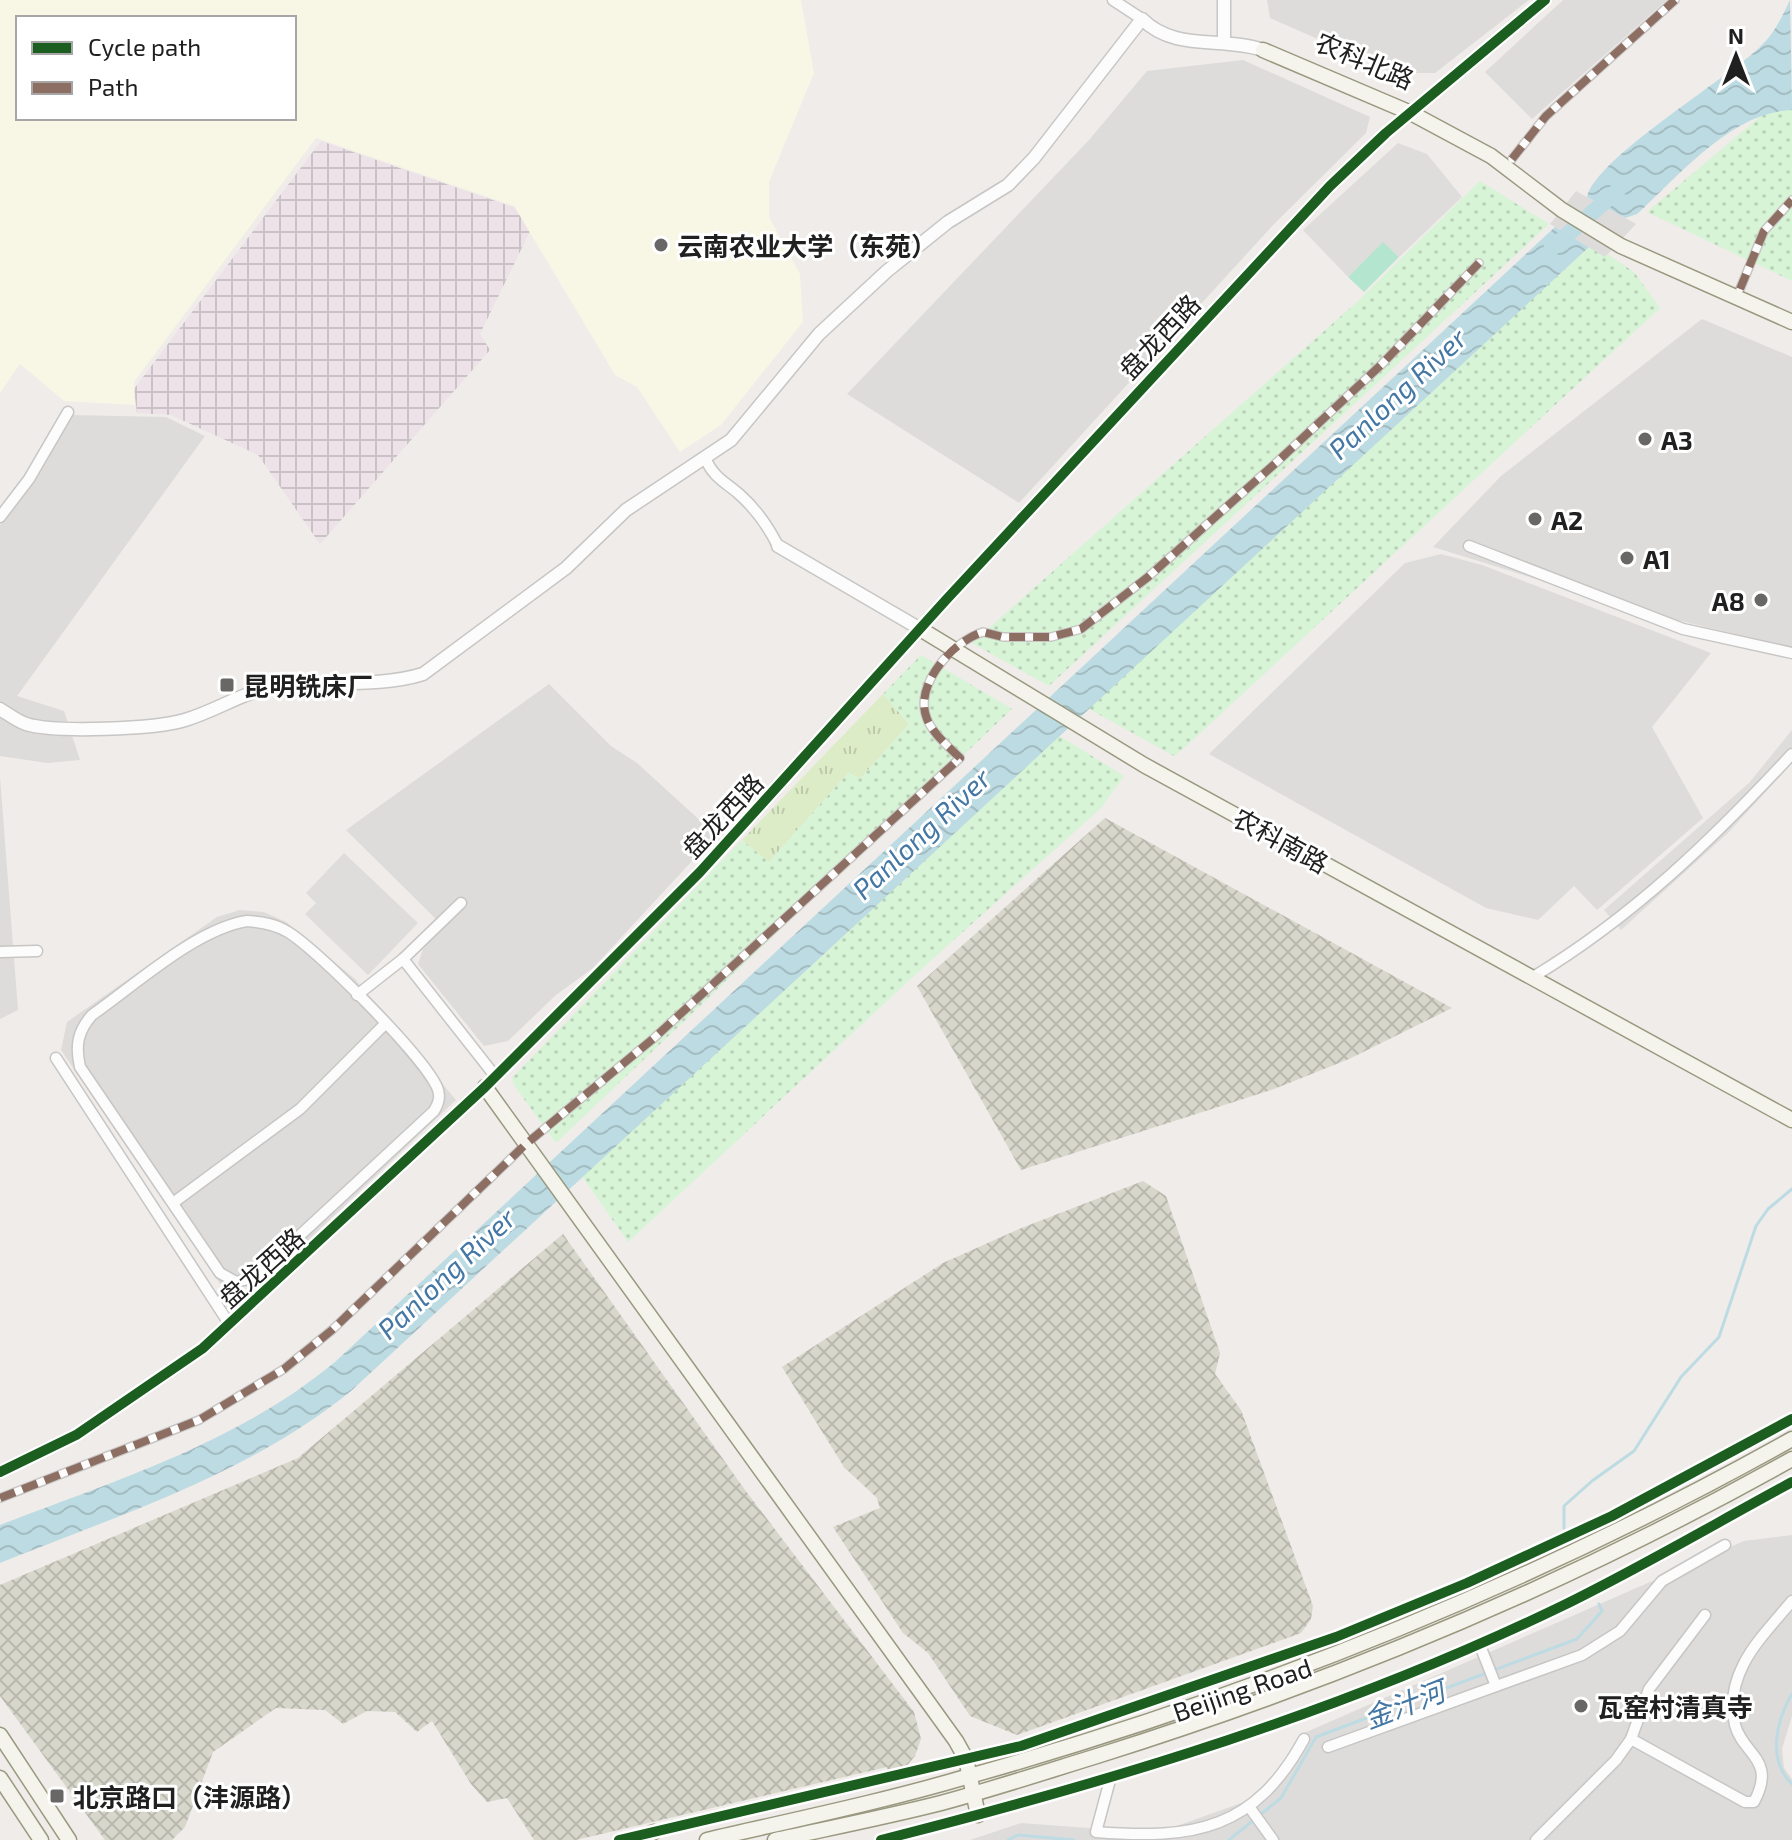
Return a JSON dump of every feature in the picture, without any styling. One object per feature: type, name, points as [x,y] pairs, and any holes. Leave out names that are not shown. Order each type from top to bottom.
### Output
[{"type":"main road","name":"农科北路","points":[[1263,50],[1281,48],[1512,159],[1564,207]]},
{"type":"main road","name":"农科北路","points":[[1415,110],[1499,161],[1564,207]]},
{"type":"main road","points":[[1564,207],[1624,242],[1792,322]]},
{"type":"main road","points":[[1624,242],[1792,313]]},
{"type":"main road","name":"农科南路","points":[[922,630],[1093,736],[1792,1120]]},
{"type":"main road","points":[[490,1081],[540,1166],[966,1759],[978,1815]]},
{"type":"main road","name":"Beijing Road","points":[[707,1840],[970,1776],[1173,1713],[1321,1662],[1476,1598],[1644,1518],[1792,1439]]},
{"type":"main road","name":"Beijing Road","points":[[775,1840],[974,1793],[1178,1730],[1326,1679],[1482,1615],[1567,1575],[1714,1503],[1792,1459]]},
{"type":"main road","points":[[0,1735],[69,1840]]},
{"type":"main road","points":[[0,1778],[41,1840]]},
{"type":"main road","points":[[636,1840],[654,1832]]},
{"type":"street","points":[[1113,0],[1165,37],[1192,42],[1224,41],[1263,50]]},
{"type":"street","points":[[1224,0],[1224,41]]},
{"type":"street","name":"盘龙西路","points":[[0,1472],[76,1435],[127,1403],[230,1325],[490,1081],[700,872],[1330,186],[1545,0]]},
{"type":"street","points":[[1512,159],[1546,116],[1675,0]]},
{"type":"street","points":[[0,709],[25,724],[47,728],[137,726],[185,720],[256,689],[402,680],[423,674],[566,568],[626,510],[705,458],[745,427],[819,334],[887,271],[948,222],[1008,185],[1034,158],[1142,19]]},
{"type":"street","points":[[1740,289],[1764,231],[1792,200]]},
{"type":"street","points":[[0,1498],[199,1420],[284,1369],[332,1330],[526,1144],[654,1038],[960,758],[929,724],[924,706],[937,668],[952,649],[983,632],[1003,637],[1051,637],[1081,629],[1148,577],[1278,461],[1382,364],[1479,263]]},
{"type":"street","points":[[0,517],[29,479],[68,412]]},
{"type":"street","points":[[705,458],[717,480],[739,494],[767,525],[778,546]]},
{"type":"street","name":"农科南路","points":[[778,546],[922,630]]},
{"type":"street","points":[[1469,546],[1683,629],[1792,653]]},
{"type":"street","points":[[1533,977],[1594,940],[1716,836],[1792,754]]},
{"type":"street","points":[[357,995],[403,959],[461,903]]},
{"type":"street","points":[[247,921],[276,925],[291,934],[357,995],[436,1085],[438,1105],[255,1277],[244,1282],[223,1277],[80,1067],[79,1035],[92,1015],[195,943],[221,928],[247,921]]},
{"type":"street","points":[[0,952],[37,951]]},
{"type":"street","points":[[403,959],[490,1081]]},
{"type":"street","points":[[173,1203],[300,1109],[385,1024]]},
{"type":"street","points":[[56,1058],[230,1325]]},
{"type":"street","points":[[619,1840],[966,1759],[1117,1715],[1336,1637],[1467,1583],[1612,1516],[1792,1419]]},
{"type":"street","points":[[881,1840],[1110,1780],[1283,1721],[1479,1643],[1564,1605],[1792,1482]]},
{"type":"street","points":[[1328,1747],[1494,1682],[1582,1655],[1620,1631],[1662,1581],[1725,1545]]},
{"type":"street","points":[[1631,1739],[1745,1802],[1754,1802],[1760,1791],[1760,1760],[1735,1725],[1736,1679],[1746,1655],[1792,1601]]},
{"type":"street","points":[[1536,1840],[1616,1760],[1631,1739],[1649,1689],[1705,1615]]},
{"type":"street","points":[[1479,1643],[1494,1682]]},
{"type":"street","points":[[1110,1780],[1094,1836],[1192,1834],[1220,1827],[1250,1808],[1274,1786],[1304,1739]]},
{"type":"street","points":[[1250,1808],[1273,1840]]},
{"type":"shaded area","name":"云南农业大学（东苑）","points":[[0,0],[801,0],[814,73],[769,182],[769,217],[800,274],[803,322],[721,425],[680,452],[637,387],[615,375],[514,206],[316,138],[134,382],[135,405],[64,401],[20,364],[0,393]]},
{"type":"shaded area","points":[[1267,0],[1529,0],[1435,73],[1395,73],[1270,18]]},
{"type":"shaded area","points":[[1563,0],[1667,0],[1532,119],[1485,72]]},
{"type":"shaded area","points":[[1243,60],[1370,117],[1366,133],[1274,224],[1019,503],[847,394],[1089,140],[1147,71]]},
{"type":"shaded area","points":[[321,141],[522,210],[532,227],[480,334],[490,350],[320,544],[258,455],[171,415],[137,413],[134,389]]},
{"type":"shaded area","points":[[1398,143],[1427,154],[1462,197],[1399,257],[1383,242],[1348,277],[1303,230]]},
{"type":"shaded area","points":[[1702,319],[1792,357],[1792,648],[1640,611],[1433,547],[1501,476]]},
{"type":"shaded area","points":[[72,415],[166,417],[205,436],[17,696],[64,711],[80,760],[47,763],[0,756],[0,525],[29,487]]},
{"type":"shaded area","points":[[1441,554],[1482,565],[1711,653],[1652,727],[1703,818],[1597,910],[1574,886],[1538,920],[1486,908],[1209,754],[1405,563]]},
{"type":"shaded area","points":[[549,684],[611,746],[637,763],[716,835],[593,968],[556,995],[508,1041],[484,1046],[418,964],[423,949],[444,927],[346,830]]},
{"type":"shaded area","points":[[1792,730],[1792,763],[1728,833],[1621,930],[1604,910],[1749,783]]},
{"type":"shaded area","points":[[0,777],[18,1010],[0,1019]]},
{"type":"shaded area","points":[[1105,818],[1452,1008],[1349,1059],[1274,1089],[1021,1170],[917,986]]},
{"type":"shaded area","points":[[344,853],[418,923],[368,975],[305,914],[316,903],[306,893]]},
{"type":"shaded area","points":[[240,910],[264,912],[286,922],[355,979],[456,1100],[260,1286],[223,1288],[61,1050],[67,1022],[217,917]]},
{"type":"shaded area","points":[[1143,1181],[1166,1196],[1220,1353],[1215,1374],[1241,1410],[1313,1606],[1311,1619],[1301,1633],[1017,1735],[970,1716],[928,1653],[903,1633],[833,1527],[880,1508],[877,1498],[844,1467],[782,1367],[943,1263],[1019,1229]]},
{"type":"shaded area","points":[[563,1234],[745,1490],[914,1712],[921,1739],[915,1756],[899,1775],[889,1775],[887,1767],[576,1840],[534,1840],[507,1798],[487,1802],[471,1784],[432,1721],[417,1732],[395,1712],[367,1711],[343,1724],[325,1710],[276,1708],[213,1752],[185,1827],[172,1840],[105,1840],[0,1696],[0,1585],[298,1458]]},
{"type":"shaded area","points":[[1792,1535],[1792,1716],[1782,1749],[1784,1768],[1792,1779],[1792,1840],[970,1840],[1021,1823],[1157,1833],[1258,1797],[1304,1733],[1744,1541]]},
{"type":"green space","points":[[1792,90],[1792,281],[1647,212]]},
{"type":"green space","points":[[1480,181],[1549,224],[1049,686],[972,643],[1357,302]]},
{"type":"green space","points":[[1383,241],[1399,257],[1364,292],[1348,277]]},
{"type":"green space","points":[[1588,241],[1634,272],[1660,308],[1184,748],[1174,756],[1084,706]]},
{"type":"green space","points":[[921,655],[1012,709],[556,1143],[512,1078],[742,840],[769,862],[849,772],[860,779],[909,724],[883,694]]},
{"type":"green space","points":[[883,694],[909,724],[860,779],[849,772],[769,862],[742,840]]},
{"type":"green space","points":[[1055,733],[1124,776],[1100,809],[917,973],[628,1242],[580,1173]]},
{"type":"water","points":[[1790,0],[1792,110],[1770,113],[1727,134],[1707,148],[1637,214],[1625,218],[1587,197],[1596,181],[1637,141],[1760,47],[1774,31]]},
{"type":"water","points":[[1555,227],[1589,247],[351,1391],[312,1420],[227,1469],[183,1490],[0,1563],[0,1525],[132,1475],[217,1437],[258,1415],[335,1362]]},
{"type":"pier","points":[[1576,191],[1636,224],[1605,257],[1550,224]]},
{"type":"waterway","name":"Panlong River","points":[[1551,249],[1618,190]]},
{"type":"waterway","name":"金汁河","points":[[1564,1528],[1564,1506],[1634,1451],[1681,1377],[1719,1337],[1756,1226],[1768,1209],[1792,1189]]},
{"type":"waterway","name":"金汁河","points":[[1229,1840],[1281,1798],[1316,1737],[1577,1639],[1602,1611],[1599,1604]]},
{"type":"waterway","points":[[1792,1694],[1778,1728],[1777,1740],[1779,1764],[1792,1784]]},
{"type":"waterway","name":"金汁河","points":[[1008,1840],[1018,1835],[1074,1840]]},
{"type":"marked path","points":[[1512,159],[1546,116],[1675,0]]},
{"type":"marked path","points":[[1740,289],[1764,231],[1792,200]]},
{"type":"marked path","points":[[0,1498],[199,1420],[284,1369],[332,1330],[526,1144],[654,1038],[960,758],[933,730],[924,706],[931,679],[948,655],[971,637],[983,632],[1003,637],[1051,637],[1081,629],[1148,577],[1278,461],[1382,364],[1479,263]]},
{"type":"cycle path","points":[[0,1472],[76,1435],[203,1348],[485,1087],[700,872],[945,601],[1330,186],[1386,133],[1545,0]]},
{"type":"cycle path","points":[[619,1840],[1021,1746],[1336,1637],[1467,1583],[1612,1516],[1792,1419]]},
{"type":"cycle path","points":[[881,1840],[1142,1768],[1313,1711],[1397,1679],[1562,1606],[1792,1482]]},
{"type":"place","name":"云南农业大学（东苑）","points":[[661,245]]},
{"type":"place","name":"A3","points":[[1645,439]]},
{"type":"place","name":"A2","points":[[1535,519]]},
{"type":"place","name":"A1","points":[[1627,558]]},
{"type":"place","name":"A8","points":[[1761,600]]},
{"type":"place","name":"昆明铣床厂","points":[[227,685]]},
{"type":"place","name":"瓦窑村清真寺","points":[[1581,1706]]},
{"type":"place","name":"北京路口（沣源路）","points":[[57,1796]]}]
